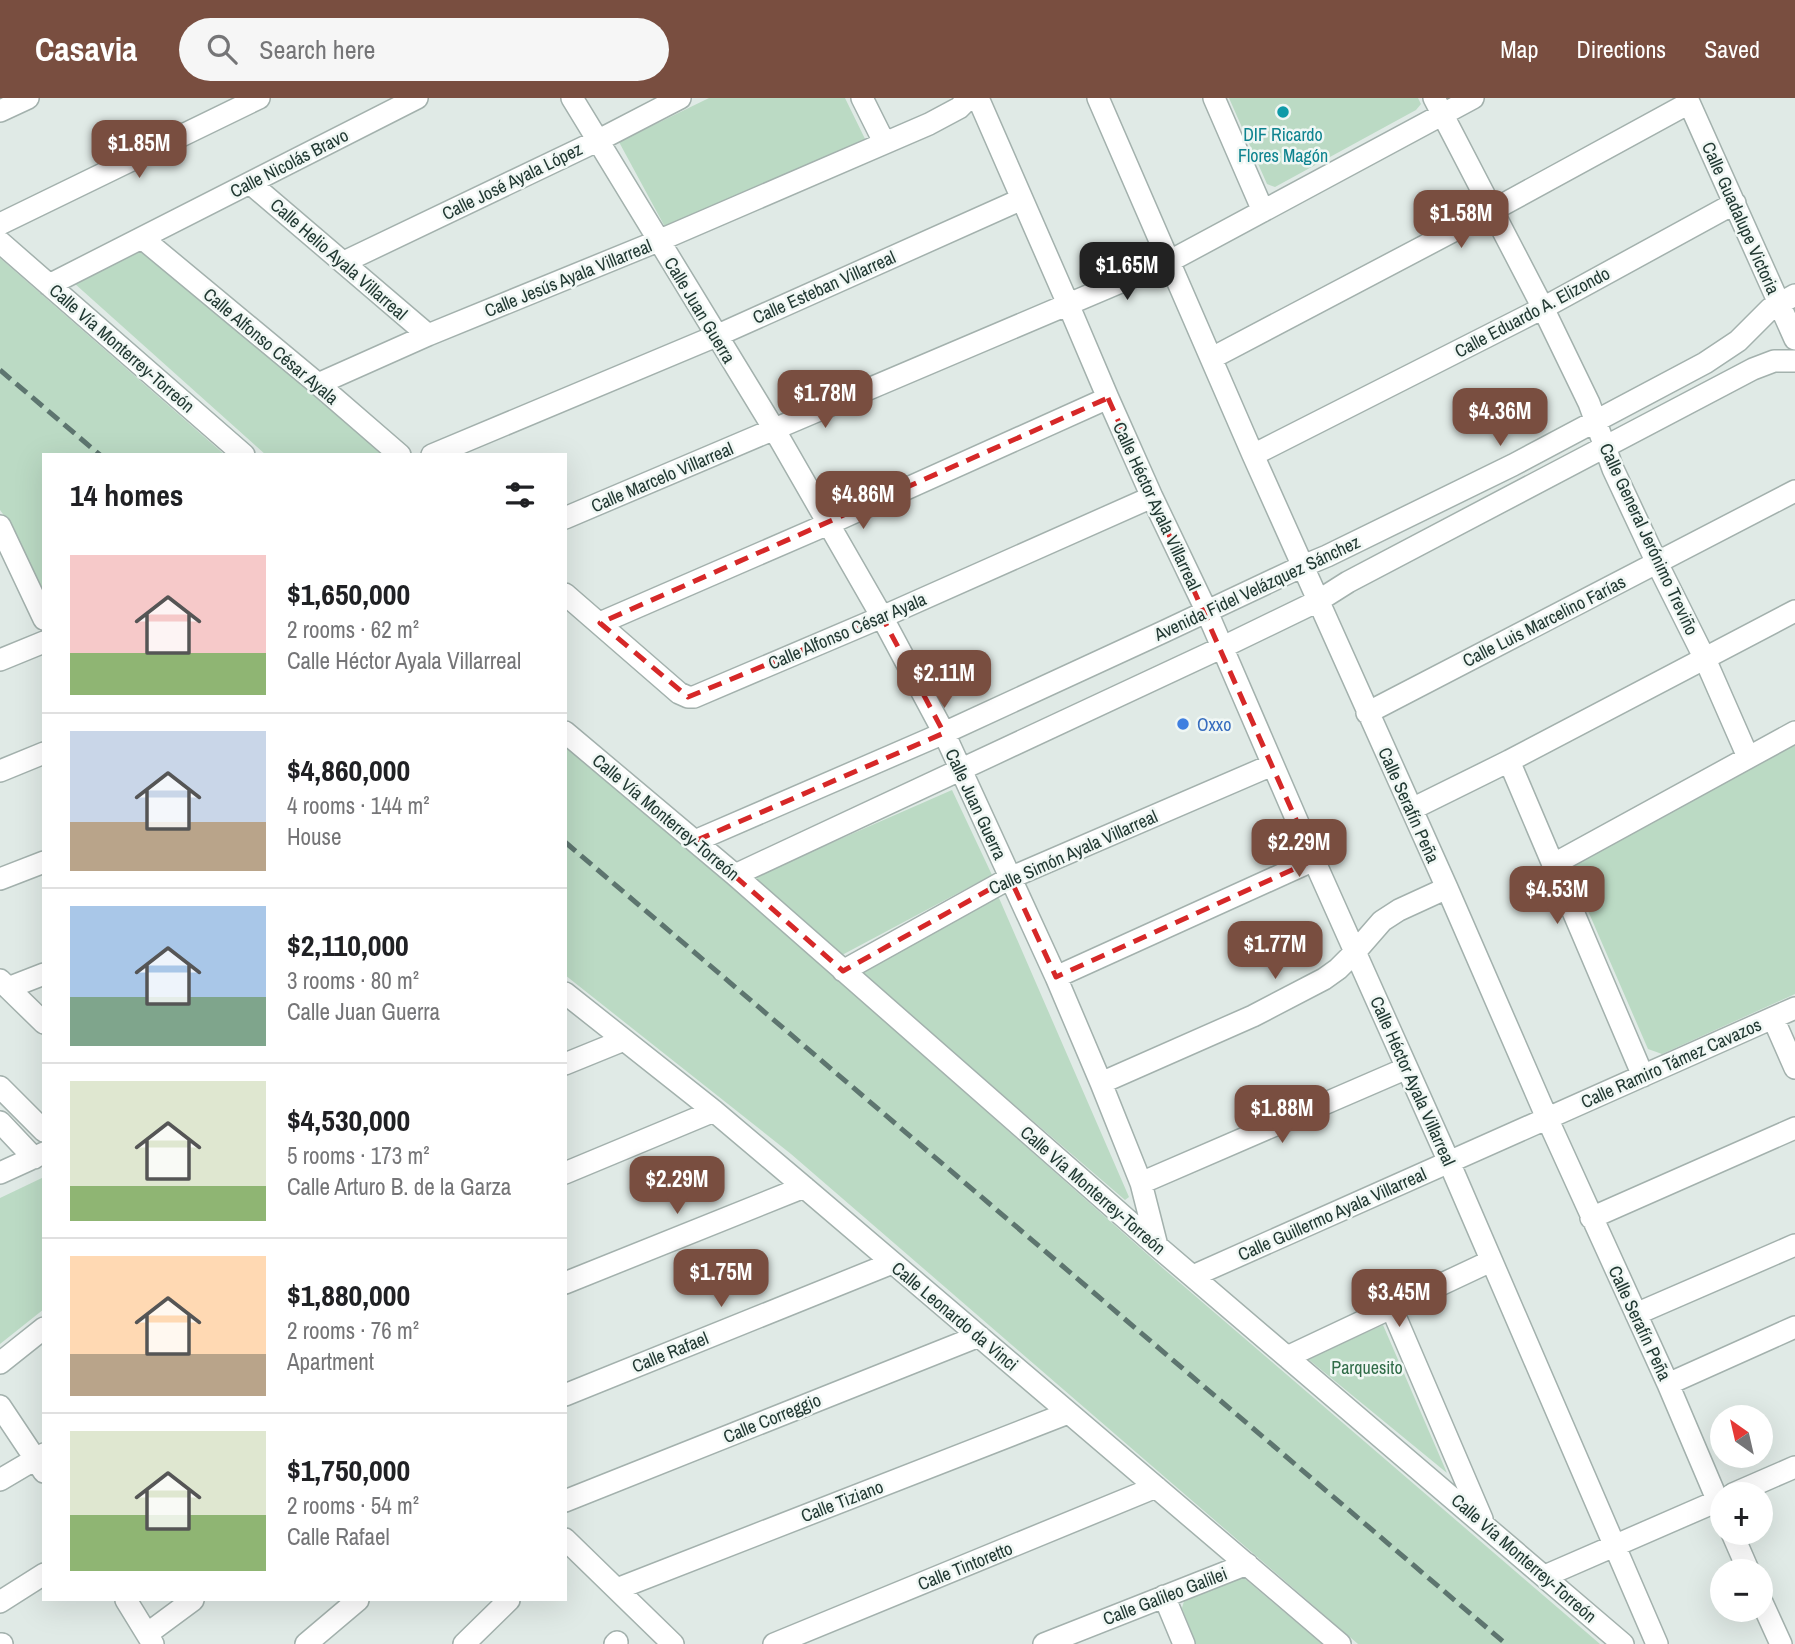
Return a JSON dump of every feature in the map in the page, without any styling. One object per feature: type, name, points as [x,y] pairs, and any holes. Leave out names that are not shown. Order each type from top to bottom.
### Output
[{"type":"street","points":[[0,111],[28,98]]},
{"type":"street","name":"Calle Nicolás Bravo","points":[[49,285],[417,98]]},
{"type":"street","name":"Calle Juan Guerra","points":[[572,98],[774,429],[944,733],[1056,977],[1101,1083],[1141,1184],[1157,1247]]},
{"type":"street","name":"Calle José Ayala López","points":[[344,262],[597,141],[680,98]]},
{"type":"street","points":[[862,98],[884,142]]},
{"type":"street","name":"Calle Jesús Ayala Villarreal","points":[[318,384],[947,116],[969,98]]},
{"type":"street","name":"Calle Héctor Ayala Villarreal","points":[[978,98],[1108,398],[1207,612],[1272,765],[1449,1162],[1657,1644]]},
{"type":"street","name":"Calle Serafín Peña","points":[[1098,98],[1591,1218],[1715,1482]]},
{"type":"street","points":[[1214,98],[1263,211]]},
{"type":"street","name":"Calle Marcelo Villarreal","points":[[567,516],[1170,261],[1263,211],[1438,106],[1473,98]]},
{"type":"street","points":[[1212,358],[1493,210],[1688,100]]},
{"type":"street","name":"Calle Guadalupe Victoria","points":[[1688,100],[1735,203],[1787,299],[1795,339]]},
{"type":"street","points":[[0,223],[247,101]]},
{"type":"street","name":"Calle General Jerónimo Treviño","points":[[1438,106],[1543,308],[1596,420],[1613,469],[1705,659],[1748,757]]},
{"type":"street","name":"Calle Helio Ayala Villarreal","points":[[250,183],[428,335]]},
{"type":"street","name":"Calle Esteban Villarreal","points":[[437,453],[716,336],[1022,198]]},
{"type":"street","name":"Calle Eduardo A. Elizondo","points":[[1254,455],[1543,308],[1735,203]]},
{"type":"street","name":"Calle Alfonso César Ayala","points":[[142,238],[398,453]]},
{"type":"street","name":"Calle Vía Monterrey-Torreón","points":[[0,242],[242,453]]},
{"type":"street","name":"Avenida Fidel Velázquez Sánchez","points":[[695,841],[944,733],[1327,556],[1513,465],[1724,351],[1760,318],[1787,299]]},
{"type":"street","name":"Avenida Fidel Velázquez Sánchez","points":[[735,875],[1223,648],[1318,601],[1348,582],[1753,369],[1774,361],[1795,361]]},
{"type":"street","points":[[600,623],[1108,398]]},
{"type":"street","name":"Calle Luis Marcelino Farías","points":[[1367,713],[1795,491]]},
{"type":"street","name":"Calle Alfonso César Ayala","points":[[567,596],[679,693],[688,697],[700,695],[1152,497]]},
{"type":"street","points":[[3,540],[42,615]]},
{"type":"street","points":[[1412,809],[1795,611]]},
{"type":"street","points":[[0,660],[42,643]]},
{"type":"street","points":[[1554,864],[1795,732]]},
{"type":"street","name":"Calle Vía Monterrey-Torreón","points":[[567,734],[735,875],[1157,1247],[1623,1644]]},
{"type":"street","points":[[0,771],[42,754]]},
{"type":"street","points":[[1509,761],[1643,1076]]},
{"type":"street","name":"Calle Simón Ayala Villarreal","points":[[843,971],[1010,878],[1272,765]]},
{"type":"street","points":[[1056,977],[1314,860]]},
{"type":"street","points":[[0,879],[42,863]]},
{"type":"street","points":[[1101,1083],[1273,1006],[1324,979],[1355,952],[1382,921],[1399,910],[1447,888]]},
{"type":"street","points":[[4,984],[42,974]]},
{"type":"street","points":[[4,984],[42,1021]]},
{"type":"street","name":"Calle Leonardo da Vinci","points":[[567,995],[714,1111],[1340,1644]]},
{"type":"street","name":"Calle Ramiro Támez Cavazos","points":[[1547,1118],[1795,1008]]},
{"type":"street","points":[[1773,1018],[1795,1068]]},
{"type":"street","points":[[567,1063],[624,1040]]},
{"type":"street","points":[[1141,1184],[1407,1068]]},
{"type":"street","points":[[0,1087],[36,1110]]},
{"type":"street","points":[[0,1173],[39,1156],[1,1124],[36,1110]]},
{"type":"street","points":[[567,1171],[714,1111]]},
{"type":"street","name":"Calle Guillermo Ayala Villarreal","points":[[1193,1276],[1547,1118]]},
{"type":"street","points":[[1591,1218],[1795,1128]]},
{"type":"street","points":[[567,1282],[804,1187]]},
{"type":"street","points":[[1636,1314],[1795,1245]]},
{"type":"street","points":[[1287,1357],[1491,1261]]},
{"type":"street","name":"Calle Rafael","points":[[567,1394],[892,1263]]},
{"type":"street","points":[[1392,1309],[1484,1524]]},
{"type":"street","points":[[1668,1384],[1795,1326]]},
{"type":"street","points":[[0,1363],[42,1330]]},
{"type":"street","name":"Calle Correggio","points":[[567,1500],[979,1336]]},
{"type":"street","points":[[0,1406],[41,1462],[0,1480]]},
{"type":"street","name":"Calle Tiziano","points":[[617,1589],[1068,1413]]},
{"type":"street","points":[[1765,1482],[1795,1467]]},
{"type":"street","name":"Calle Tintoretto","points":[[774,1644],[1156,1488]]},
{"type":"street","points":[[1545,1577],[1710,1508]]},
{"type":"street","points":[[567,1541],[673,1644]]},
{"type":"street","name":"Calle Galileo Galilei","points":[[1044,1644],[1072,1639],[1164,1596],[1247,1564]]},
{"type":"street","points":[[0,1602],[42,1575]]},
{"type":"street","points":[[1164,1596],[1184,1644]]},
{"type":"street","points":[[127,1601],[150,1639],[192,1601]]},
{"type":"street","points":[[306,1644],[357,1601]]},
{"type":"street","points":[[464,1644],[508,1601]]},
{"type":"street","points":[[1771,1622],[1781,1644]]},
{"type":"highlighted area","points":[[1108,398],[1314,860],[1056,977],[1010,878],[843,971],[695,841],[944,733],[882,617],[688,697],[600,623]]},
{"type":"green space","points":[[709,98],[845,98],[867,143],[665,227],[619,142]]},
{"type":"green space","points":[[1229,98],[1418,98],[1421,104],[1416,110],[1275,187],[1267,184]]},
{"type":"green space","points":[[140,249],[383,453],[264,453],[74,283]]},
{"type":"green space","points":[[0,258],[223,453],[42,453],[42,592],[13,528],[0,510]]},
{"type":"green space","points":[[1795,741],[1795,994],[1662,1054],[1648,1049],[1569,867]]},
{"type":"green space","points":[[567,747],[732,886],[1165,1270],[1600,1644],[1358,1644],[791,1154],[567,977]]},
{"type":"green space","points":[[952,790],[992,875],[842,955],[751,878]]},
{"type":"green space","points":[[994,897],[999,898],[1129,1197],[1125,1200],[862,974],[864,967]]},
{"type":"green space","points":[[42,1178],[42,1311],[0,1344],[0,1198]]},
{"type":"green space","name":"Parquesito","points":[[1383,1325],[1447,1473],[1308,1359]]},
{"type":"green space","points":[[1244,1578],[1322,1644],[1196,1644],[1182,1608],[1184,1601]]},
{"type":"railway","points":[[0,370],[98,453]]},
{"type":"railway","points":[[567,844],[1506,1644]]},
{"type":"place","name":"DIF Ricardo Flores Magón","points":[[1283,112]]},
{"type":"place","name":"Oxxo","points":[[1183,724]]}]
